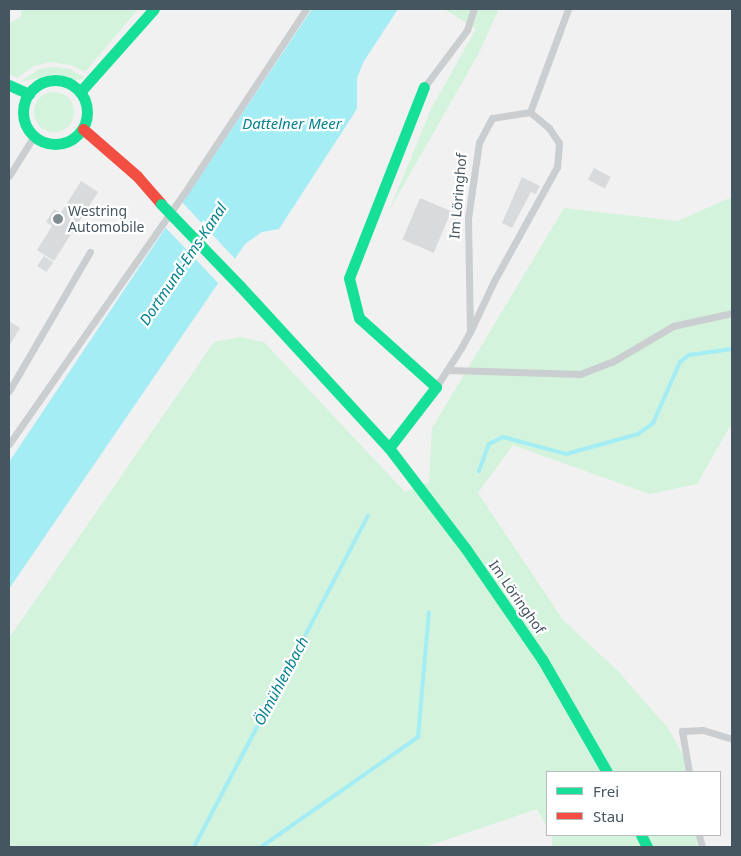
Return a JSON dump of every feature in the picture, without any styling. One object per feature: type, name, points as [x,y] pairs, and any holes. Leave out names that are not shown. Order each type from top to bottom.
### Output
[{"type":"street","points":[[80,92],[154,9]]},
{"type":"street","points":[[49,81],[66,83],[80,92],[87,110],[83,129],[65,143],[43,142],[34,136],[19,104],[29,94],[49,81]]},
{"type":"street","points":[[9,85],[29,94]]},
{"type":"street","points":[[389,448],[436,387],[359,318],[350,278],[424,87]]},
{"type":"street","name":"Im Löringhof","points":[[83,129],[137,176],[389,448],[505,604],[607,771]]},
{"type":"street","points":[[641,836],[647,847]]},
{"type":"lane","points":[[9,444],[183,195],[306,9]]},
{"type":"lane","points":[[424,87],[467,30],[474,9]]},
{"type":"lane","points":[[436,387],[470,332],[557,168],[559,143],[549,128],[530,112],[568,9]]},
{"type":"lane","name":"Im Löringhof","points":[[470,332],[468,218],[479,142],[492,118],[530,112]]},
{"type":"lane","points":[[9,176],[34,136]]},
{"type":"lane","points":[[9,391],[90,252]]},
{"type":"lane","points":[[448,370],[580,374],[612,362],[673,326],[732,314]]},
{"type":"lane","points":[[689,771],[682,732],[703,730],[732,739]]},
{"type":"green space","points":[[21,9],[138,9],[85,72],[71,65],[50,62],[34,66],[17,78],[9,74],[9,23],[21,17]]},
{"type":"green space","points":[[444,9],[499,9],[479,53],[389,211],[431,109],[476,29]]},
{"type":"green space","points":[[55,67],[70,69],[85,78],[75,80],[55,74],[20,82],[39,69]]},
{"type":"green space","points":[[58,92],[65,95],[71,101],[74,112],[73,120],[65,129],[58,132],[50,132],[43,129],[35,120],[34,108],[37,101],[46,93]]},
{"type":"green space","points":[[732,197],[732,423],[697,484],[649,494],[513,445],[478,493],[563,620],[618,671],[668,728],[685,758],[687,771],[546,771],[546,825],[537,809],[425,847],[9,847],[9,638],[214,342],[240,337],[264,342],[405,492],[429,482],[432,428],[564,208],[677,221]]},
{"type":"green space","points":[[552,836],[697,836],[697,847],[552,847]]},
{"type":"water","name":"Dattelner Meer","points":[[312,9],[398,9],[364,61],[357,78],[357,109],[279,229],[262,232],[245,244],[9,589],[9,462]]},
{"type":"pier","points":[[182,202],[237,261],[220,285],[165,227]]},
{"type":"building","points":[[594,168],[611,177],[605,188],[588,179]]},
{"type":"building","points":[[522,177],[540,186],[536,194],[531,192],[512,228],[502,223]]},
{"type":"building","points":[[81,181],[98,192],[54,261],[37,250],[52,226],[46,222],[54,209],[61,213]]},
{"type":"building","points":[[420,198],[451,211],[434,253],[402,239]]},
{"type":"building","points":[[44,256],[53,262],[46,272],[37,266]]},
{"type":"building","points":[[9,321],[20,328],[9,346]]},
{"type":"waterway","name":"Ölmühlenbach","points":[[479,471],[489,444],[503,437],[566,454],[638,434],[653,423],[680,362],[689,355],[732,349]]},
{"type":"waterway","name":"Ölmühlenbach","points":[[194,847],[368,516]]},
{"type":"waterway","name":"Ölmühlenbach","points":[[261,847],[418,737],[429,612]]},
{"type":"traffic: fast","points":[[80,92],[154,9]]},
{"type":"traffic: fast","points":[[55,80],[73,86],[81,94],[87,112],[81,130],[73,138],[55,144],[37,138],[29,130],[23,112],[29,94],[37,86],[55,80]]},
{"type":"traffic: fast","points":[[9,85],[29,94]]},
{"type":"traffic: fast","points":[[389,448],[436,387],[359,318],[349,278],[424,87]]},
{"type":"traffic: fast","points":[[161,204],[240,286]]},
{"type":"traffic: fast","points":[[240,286],[389,448],[466,549],[542,659],[606,771]]},
{"type":"traffic: fast","points":[[642,836],[647,847]]},
{"type":"traffic: jam","points":[[83,129],[137,176],[161,204]]},
{"type":"place","name":"Westring Automobile","points":[[58,219]]},
{"type":"water label","name":"Dortmund-Ems-Kanal","points":[[183,264]]}]
